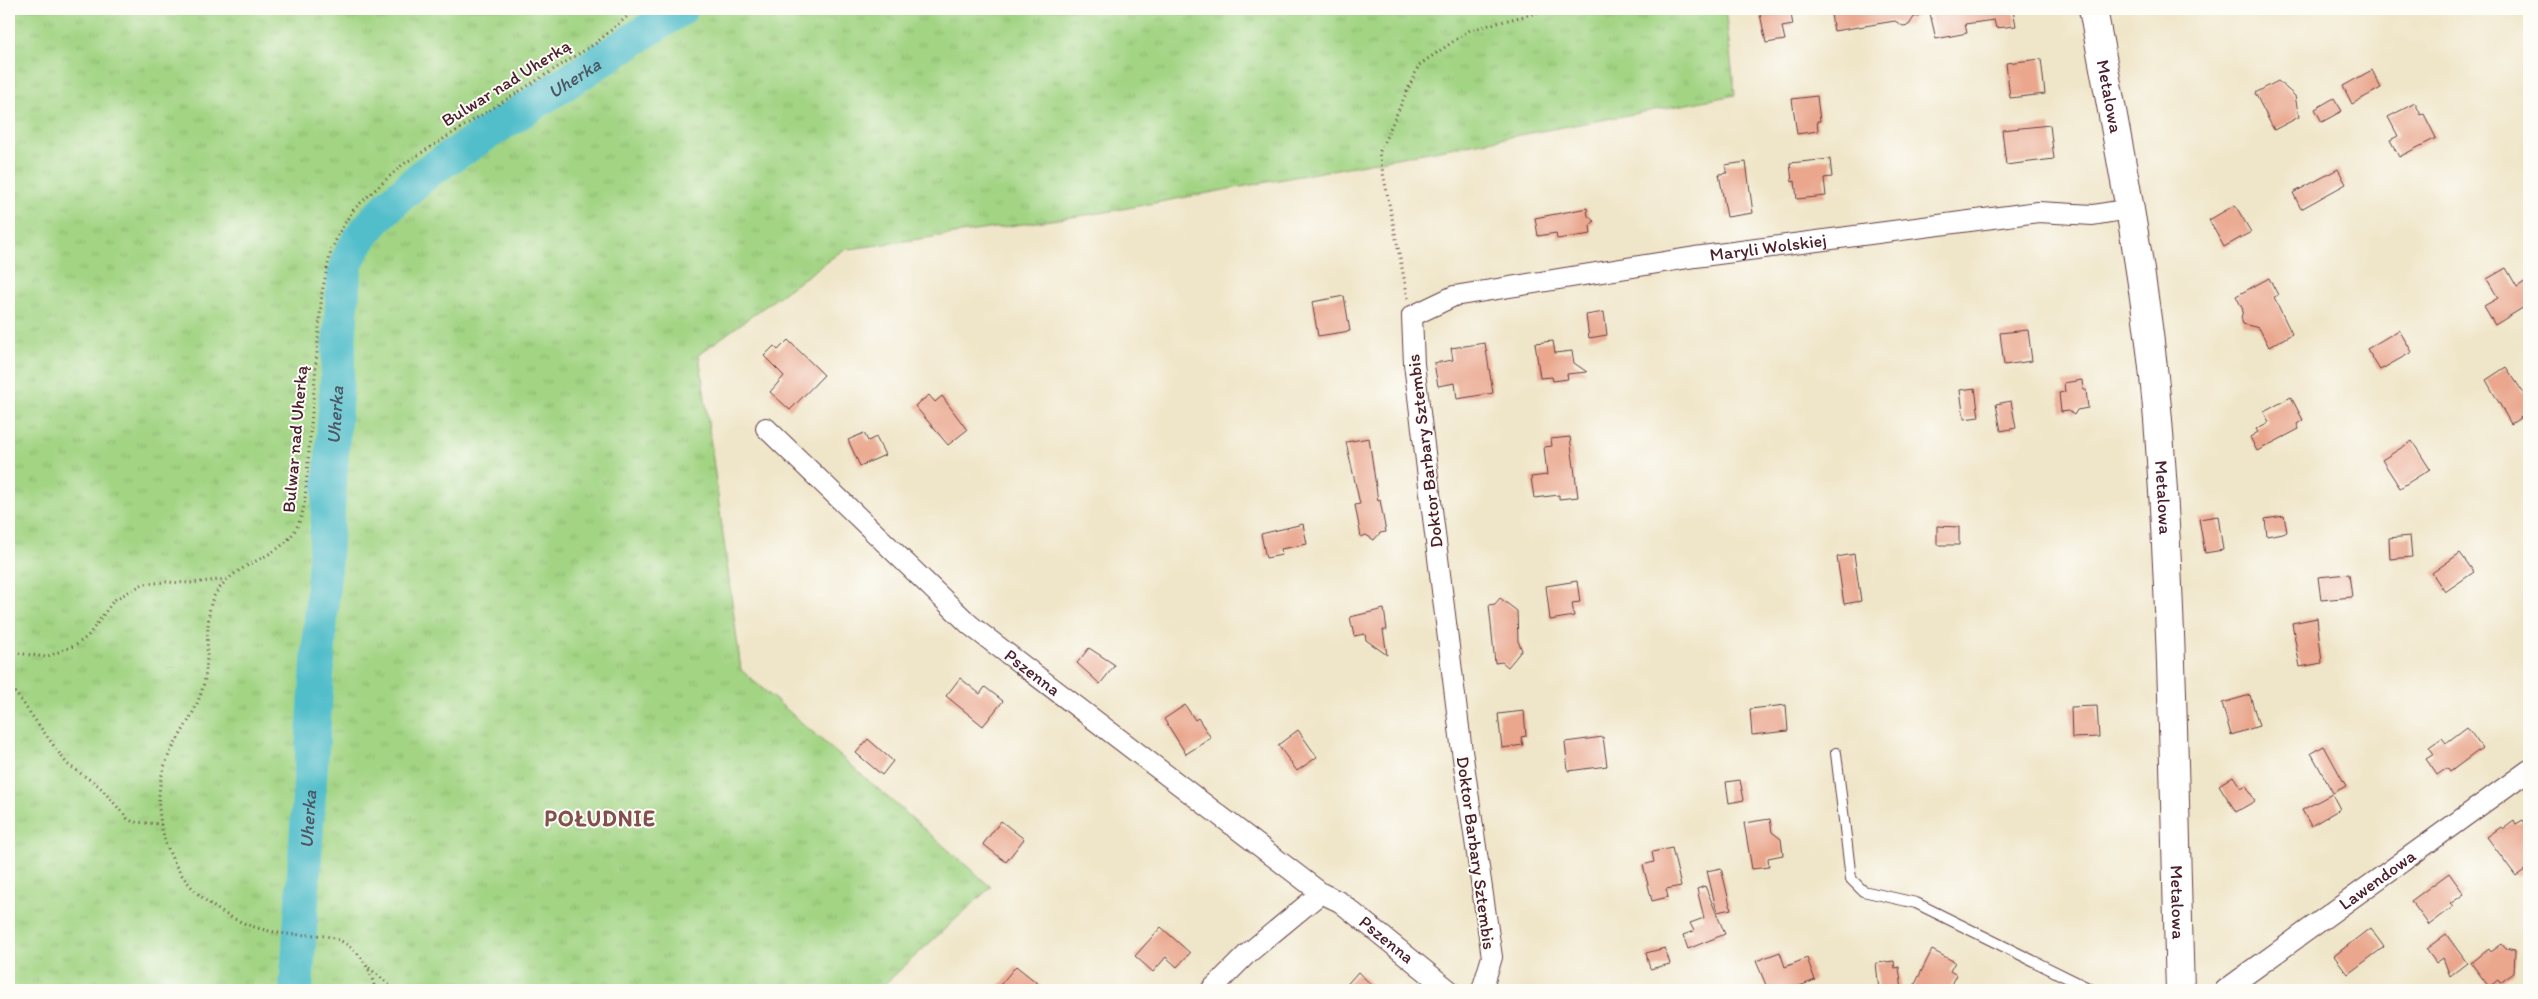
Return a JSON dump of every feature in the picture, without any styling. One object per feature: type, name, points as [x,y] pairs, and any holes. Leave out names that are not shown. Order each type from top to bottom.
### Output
[{"type":"street","name":"Metalowa","points":[[2093,9],[2142,285],[2158,420],[2168,600],[2180,990]]},
{"type":"street","name":"Maryli Wolskiej","points":[[1412,316],[1454,296],[1695,257],[2038,212],[2093,215],[2129,209]]},
{"type":"street","name":"Doktor Barbary Sztembis","points":[[1412,316],[1415,374],[1462,754],[1492,957],[1482,990]]},
{"type":"street","name":"Pszenna","points":[[766,428],[970,625],[1321,893],[1340,902],[1449,990]]},
{"type":"street","name":"Lawendowa","points":[[2225,990],[2529,770]]},
{"type":"street","points":[[1211,990],[1246,955],[1321,893]]},
{"type":"lane","points":[[1836,753],[1851,879],[1863,891],[1916,903],[2092,990]]},
{"type":"path","name":"Bulwar nad Uherką","points":[[376,990],[362,957],[339,940],[284,934],[256,927],[221,912],[207,903],[192,889],[172,859],[160,824],[159,792],[161,777],[172,750],[195,710],[200,697],[208,656],[212,597],[229,579],[281,546],[295,533],[300,523],[305,498],[322,292],[331,251],[341,229],[354,209],[402,165],[574,58],[596,43],[636,9]]},
{"type":"path","points":[[1412,316],[1379,153],[1419,64],[1470,30],[1551,9]]},
{"type":"path","points":[[9,652],[46,657],[76,645],[88,636],[114,600],[143,584],[166,582],[190,583],[229,579]]},
{"type":"path","points":[[9,684],[67,764],[99,786],[127,818],[133,822],[160,824]]},
{"type":"path","points":[[368,968],[396,990]]},
{"type":"green space","points":[[9,9],[1725,9],[1735,95],[1106,212],[843,250],[699,354],[741,670],[991,887],[878,990],[9,990]],"holes":[[[346,273],[322,606],[343,289]]]},
{"type":"building","points":[[1759,9],[1790,9],[1793,25],[1782,27],[1785,40],[1766,43]]},
{"type":"building","points":[[1830,9],[1919,9],[1919,16],[1914,17],[1909,25],[1903,26],[1895,21],[1834,31]]},
{"type":"building","points":[[1929,9],[2013,9],[2016,26],[1996,28],[1994,20],[1965,24],[1967,33],[1936,39]]},
{"type":"building","points":[[2041,59],[2045,94],[2010,98],[2006,63]]},
{"type":"building","points":[[2372,70],[2381,88],[2352,104],[2343,86]]},
{"type":"building","points":[[2278,81],[2295,96],[2299,117],[2274,130],[2255,93]]},
{"type":"building","points":[[1817,96],[1820,121],[1817,121],[1818,131],[1797,134],[1792,99]]},
{"type":"building","points":[[2334,98],[2342,111],[2322,122],[2315,109]]},
{"type":"building","points":[[2415,103],[2421,115],[2424,114],[2436,138],[2399,157],[2390,140],[2398,136],[2388,117]]},
{"type":"building","points":[[2050,125],[2054,159],[2006,165],[2002,130]]},
{"type":"building","points":[[1830,159],[1832,177],[1824,178],[1826,196],[1797,199],[1795,181],[1792,182],[1790,163]]},
{"type":"building","points":[[1746,162],[1753,213],[1727,217],[1719,174],[1727,173],[1725,165]]},
{"type":"building","points":[[2338,169],[2346,184],[2301,209],[2293,193]]},
{"type":"building","points":[[2235,205],[2251,232],[2224,247],[2209,220]]},
{"type":"building","points":[[1587,208],[1588,216],[1594,221],[1590,226],[1591,234],[1557,239],[1556,233],[1538,236],[1535,218]]},
{"type":"building","points":[[2506,268],[2517,287],[2529,279],[2529,304],[2495,325],[2484,306],[2498,298],[2487,279]]},
{"type":"building","points":[[2269,278],[2278,295],[2274,297],[2292,334],[2269,347],[2259,328],[2243,324],[2241,318],[2243,310],[2236,296]]},
{"type":"building","points":[[1344,296],[1350,331],[1318,336],[1312,302]]},
{"type":"building","points":[[1604,312],[1607,335],[1589,338],[1586,315]]},
{"type":"building","points":[[2028,330],[2032,361],[2004,365],[2000,333]]},
{"type":"building","points":[[2399,330],[2412,352],[2380,370],[2367,349]]},
{"type":"building","points":[[788,340],[824,375],[790,410],[770,392],[784,376],[764,356],[774,346],[778,350]]},
{"type":"building","points":[[1553,341],[1555,353],[1572,351],[1574,363],[1587,372],[1567,374],[1568,379],[1553,381],[1552,377],[1540,378],[1535,343]]},
{"type":"building","points":[[1485,343],[1493,393],[1457,399],[1455,383],[1438,386],[1434,363],[1453,360],[1451,348]]},
{"type":"building","points":[[2506,367],[2529,401],[2529,412],[2511,424],[2486,380]]},
{"type":"building","points":[[2082,380],[2083,390],[2086,390],[2088,408],[2077,410],[2074,415],[2069,411],[2061,412],[2059,393],[2065,392],[2064,383]]},
{"type":"building","points":[[1975,388],[1979,417],[1964,419],[1960,390]]},
{"type":"building","points":[[929,395],[935,402],[942,396],[967,430],[948,445],[915,406]]},
{"type":"building","points":[[2291,397],[2303,420],[2297,424],[2299,429],[2257,451],[2250,437],[2258,432],[2256,429],[2269,422],[2264,412]]},
{"type":"building","points":[[2011,401],[2016,428],[2001,431],[1996,404]]},
{"type":"building","points":[[864,433],[868,441],[876,437],[885,455],[860,466],[848,440]]},
{"type":"building","points":[[1570,437],[1578,497],[1559,499],[1559,495],[1534,498],[1531,477],[1547,475],[1544,447],[1552,446],[1551,439]]},
{"type":"building","points":[[1369,438],[1378,501],[1380,500],[1386,532],[1380,533],[1374,540],[1366,535],[1361,537],[1355,505],[1360,504],[1346,442]]},
{"type":"building","points":[[2412,441],[2430,469],[2400,488],[2382,460]]},
{"type":"building","points":[[2218,516],[2223,550],[2205,553],[2199,519]]},
{"type":"building","points":[[2284,516],[2287,532],[2267,536],[2265,519]]},
{"type":"building","points":[[1303,524],[1307,544],[1281,549],[1282,555],[1266,558],[1261,534]]},
{"type":"building","points":[[1937,526],[1959,527],[1959,545],[1937,545]]},
{"type":"building","points":[[2410,536],[2412,557],[2390,559],[2389,538]]},
{"type":"building","points":[[2460,553],[2474,572],[2445,592],[2432,573]]},
{"type":"building","points":[[1854,554],[1861,601],[1844,604],[1837,557]]},
{"type":"building","points":[[2349,574],[2352,597],[2321,600],[2318,577]]},
{"type":"building","points":[[1577,581],[1580,602],[1572,603],[1574,616],[1550,620],[1546,586]]},
{"type":"building","points":[[1500,598],[1517,611],[1518,641],[1522,650],[1508,667],[1502,662],[1495,663],[1489,605],[1495,604]]},
{"type":"building","points":[[1384,609],[1387,630],[1383,630],[1387,655],[1366,640],[1365,634],[1354,636],[1350,617]]},
{"type":"building","points":[[2317,618],[2322,663],[2300,667],[2292,623]]},
{"type":"building","points":[[1089,648],[1115,665],[1100,684],[1077,663]]},
{"type":"building","points":[[960,678],[980,694],[985,687],[1003,701],[983,726],[946,696]]},
{"type":"building","points":[[2250,695],[2259,726],[2231,735],[2222,703]]},
{"type":"building","points":[[1185,705],[1195,720],[1198,718],[1211,738],[1186,754],[1164,719]]},
{"type":"building","points":[[1786,705],[1788,731],[1752,735],[1750,709]]},
{"type":"building","points":[[2097,706],[2099,737],[2072,738],[2071,707]]},
{"type":"building","points":[[1524,711],[1526,736],[1521,737],[1523,745],[1502,748],[1498,714]]},
{"type":"building","points":[[2467,727],[2482,748],[2450,772],[2447,768],[2437,775],[2426,759],[2434,754],[2429,747],[2442,738],[2446,743]]},
{"type":"building","points":[[1298,730],[1317,757],[1297,771],[1278,745]]},
{"type":"building","points":[[1603,737],[1607,766],[1568,771],[1565,742]]},
{"type":"building","points":[[868,739],[893,761],[882,775],[856,753]]},
{"type":"building","points":[[2324,746],[2346,786],[2333,793],[2311,753]]},
{"type":"building","points":[[2233,776],[2241,788],[2246,785],[2255,801],[2236,812],[2219,785]]},
{"type":"building","points":[[1740,780],[1744,800],[1729,803],[1726,782]]},
{"type":"building","points":[[2332,794],[2340,809],[2311,826],[2302,810]]},
{"type":"building","points":[[1770,819],[1772,832],[1781,839],[1783,855],[1768,858],[1769,867],[1752,869],[1744,823]]},
{"type":"building","points":[[2523,820],[2529,828],[2529,867],[2516,876],[2487,837],[2501,827],[2503,829],[2514,821],[2516,824]]},
{"type":"building","points":[[1001,821],[1024,839],[1006,862],[983,844]]},
{"type":"building","points":[[1672,848],[1681,886],[1666,889],[1668,897],[1652,901],[1643,865],[1654,862],[1652,852]]},
{"type":"building","points":[[1721,868],[1731,909],[1717,912],[1707,871]]},
{"type":"building","points":[[2449,873],[2464,894],[2450,904],[2453,907],[2429,925],[2411,901]]},
{"type":"building","points":[[1705,886],[1725,934],[1688,949],[1683,935],[1694,931],[1690,923],[1704,918],[1697,889]]},
{"type":"building","points":[[1161,927],[1190,953],[1177,967],[1166,957],[1153,972],[1135,956]]},
{"type":"building","points":[[2370,928],[2384,947],[2348,974],[2334,956]]},
{"type":"building","points":[[2446,934],[2467,963],[2450,976],[2443,958],[2436,963],[2426,949]]},
{"type":"building","points":[[2502,944],[2505,948],[2515,950],[2514,973],[2500,983],[2498,980],[2489,987],[2471,963],[2489,949],[2491,952]]},
{"type":"building","points":[[1665,948],[1670,964],[1650,969],[1646,953]]},
{"type":"building","points":[[1932,950],[1955,962],[1950,971],[1957,975],[1949,990],[1912,990]]},
{"type":"building","points":[[1780,952],[1785,967],[1807,958],[1815,980],[1797,987],[1799,990],[1768,990],[1756,961]]},
{"type":"building","points":[[1894,961],[1895,968],[1899,967],[1902,990],[1879,990],[1876,963]]},
{"type":"building","points":[[1016,966],[1046,990],[996,990]]},
{"type":"building","points":[[1358,972],[1377,990],[1342,990]]},
{"type":"waterway","name":"Uherka","points":[[296,990],[343,289],[347,262],[371,224],[427,172],[681,9]]},
{"type":"district","name":"POŁUDNIE","points":[[600,818]]}]
